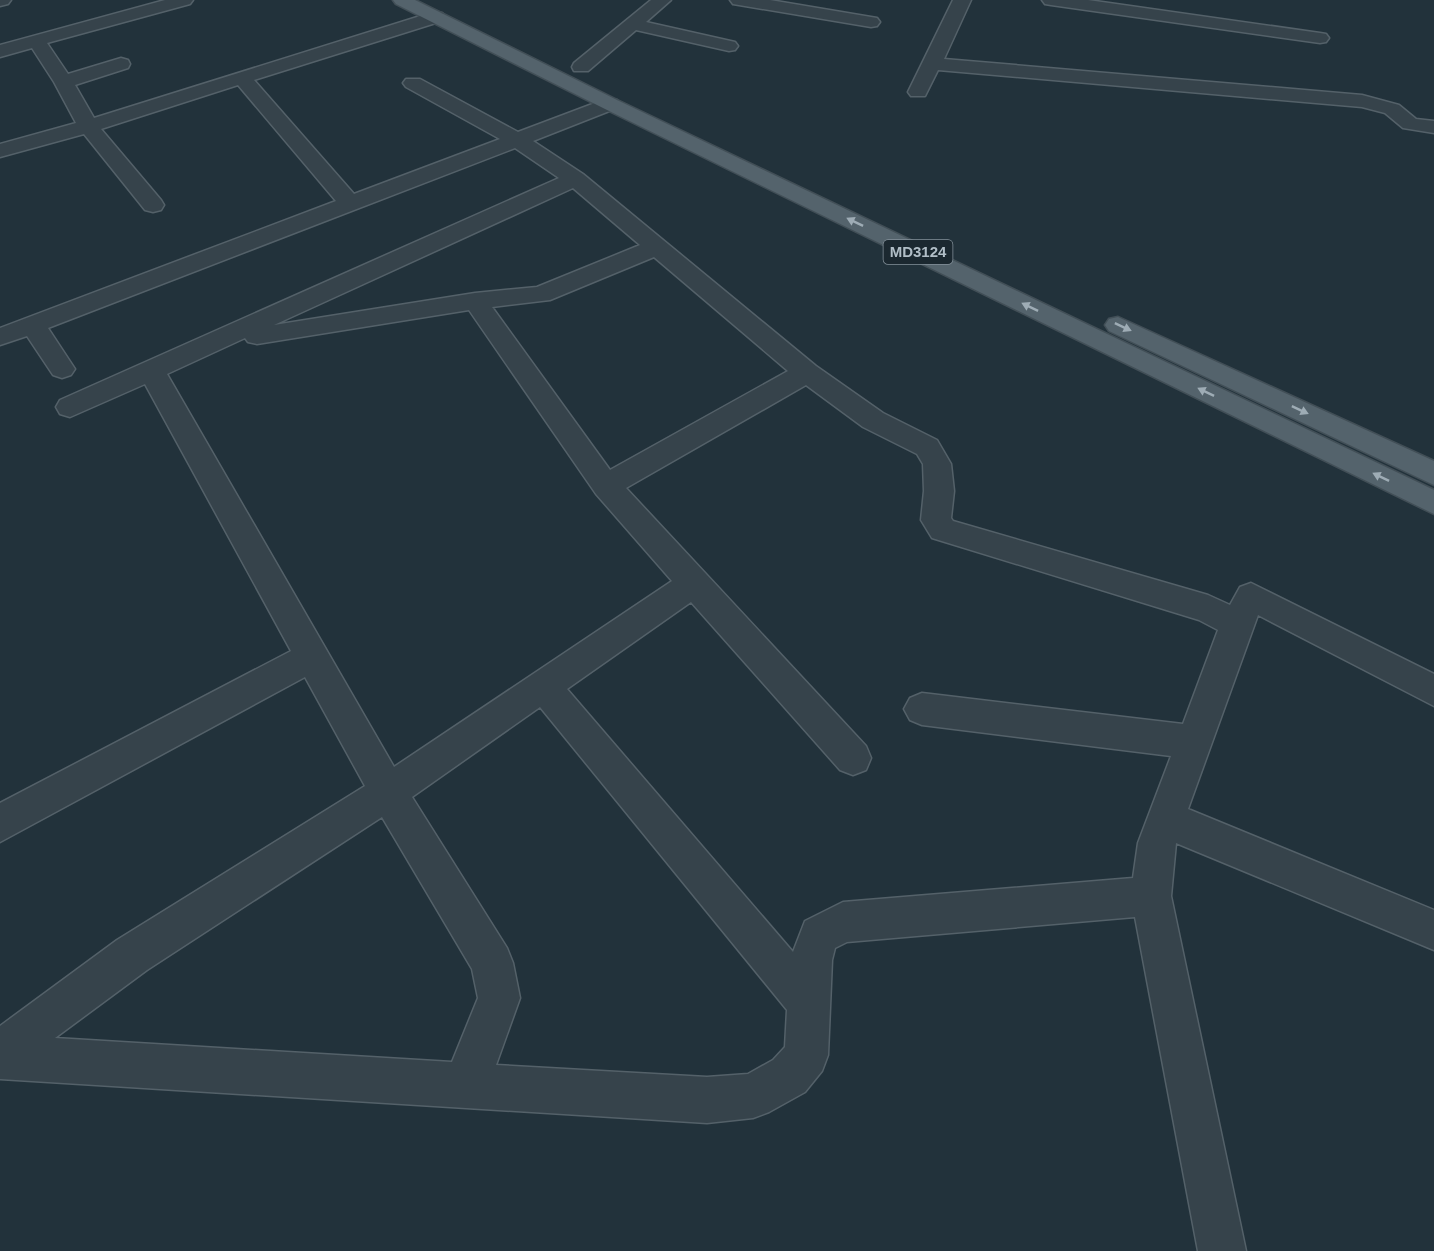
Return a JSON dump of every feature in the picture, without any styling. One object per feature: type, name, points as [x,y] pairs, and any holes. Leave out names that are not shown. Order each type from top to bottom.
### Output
[{"type":"main road","name":"MD3124","points":[[402,0],[441,9],[610,104],[1434,503]]},
{"type":"main road","points":[[441,9],[581,67],[700,127],[1012,275]]},
{"type":"main road","points":[[1099,315],[1434,474]]},
{"type":"street","points":[[0,51],[184,0]]},
{"type":"street","points":[[581,67],[662,0]]},
{"type":"street","points":[[739,0],[871,22]]},
{"type":"street","points":[[918,92],[962,0]]},
{"type":"street","points":[[1051,0],[1320,38]]},
{"type":"street","points":[[0,151],[88,126],[241,77],[441,9]]},
{"type":"street","points":[[633,24],[729,46]]},
{"type":"street","points":[[36,40],[64,82],[88,126],[153,205]]},
{"type":"street","points":[[64,82],[121,64]]},
{"type":"street","points":[[932,64],[1362,101],[1392,109],[1410,123],[1434,127]]},
{"type":"street","points":[[241,77],[351,204]]},
{"type":"street","points":[[413,83],[516,139],[574,179],[807,372],[873,420],[927,447],[937,464],[939,491],[936,520],[943,530],[1208,609],[1236,624]]},
{"type":"street","points":[[0,338],[610,104]]},
{"type":"street","points":[[70,407],[152,372],[574,179]]},
{"type":"street","points":[[216,343],[475,301],[541,294],[657,247]]},
{"type":"street","points":[[475,301],[606,486],[853,758]]},
{"type":"street","points":[[33,326],[62,369]]},
{"type":"street","points":[[152,372],[388,792],[492,963],[499,998],[465,1085]]},
{"type":"street","points":[[606,486],[807,372]]},
{"type":"street","points":[[0,1055],[132,955],[388,792],[694,583]]},
{"type":"street","points":[[1222,1251],[1151,896],[1157,843],[1236,624],[1251,596],[1434,691]]},
{"type":"street","points":[[0,823],[313,656]]},
{"type":"street","points":[[543,685],[809,1004]]},
{"type":"street","points":[[922,709],[1194,742]]},
{"type":"street","points":[[1166,818],[1434,930]]},
{"type":"street","points":[[0,1055],[707,1100],[753,1096],[789,1076],[806,1055],[811,960],[819,934],[843,921],[1151,896]]}]
